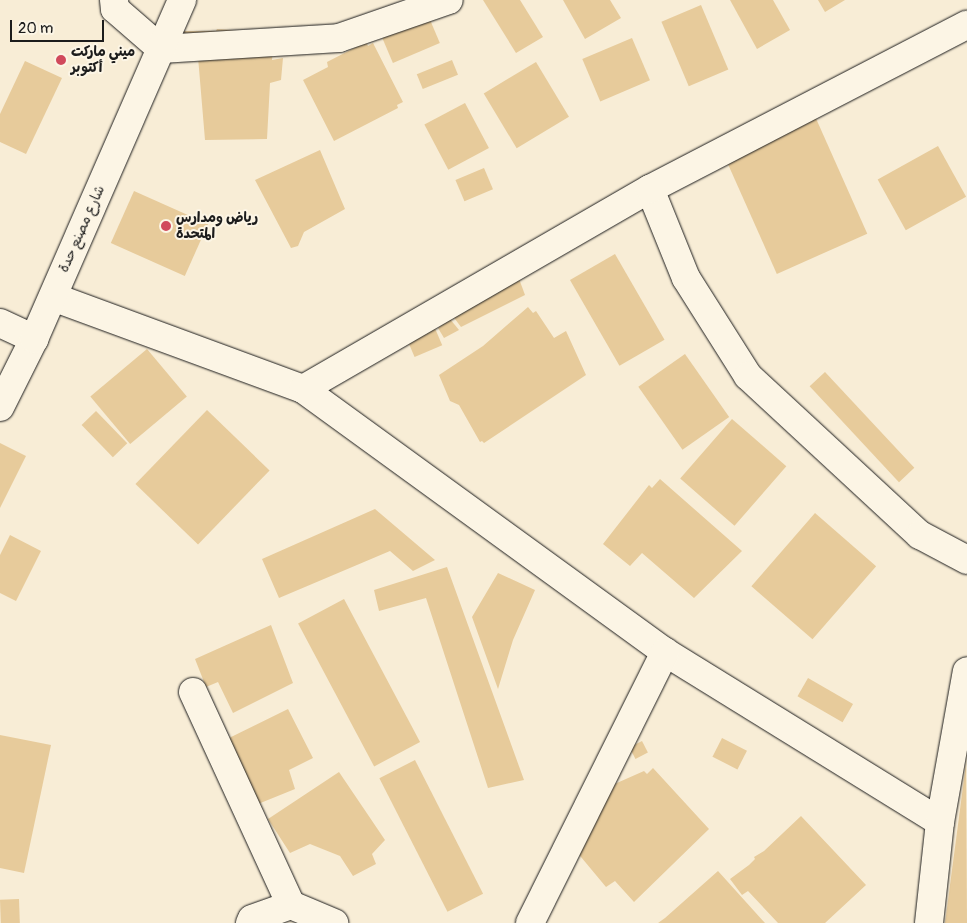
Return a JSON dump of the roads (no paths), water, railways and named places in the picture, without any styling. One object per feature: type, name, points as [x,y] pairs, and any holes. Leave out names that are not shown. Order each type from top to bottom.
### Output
[{"type":"street","points":[[114,0],[115,9],[161,49],[339,38],[449,0]]},
{"type":"street","name":"شارع مصنع حدة","points":[[0,407],[53,297],[182,0]]},
{"type":"street","points":[[303,389],[650,189],[967,25]]},
{"type":"street","points":[[650,189],[686,278],[748,376],[920,535],[967,560]]},
{"type":"street","points":[[53,297],[303,389],[665,652],[940,822]]},
{"type":"street","points":[[0,324],[34,339]]},
{"type":"street","points":[[530,923],[665,652]]},
{"type":"street","points":[[929,923],[940,822],[967,671]]},
{"type":"street","points":[[193,692],[291,905]]},
{"type":"street","points":[[250,923],[252,919],[291,905],[334,923]]},
{"type":"place","name":"ميني ماركت أكتوبر","points":[[61,60]]},
{"type":"place","name":"رياض ومدارس المتحدة","points":[[166,226]]}]
